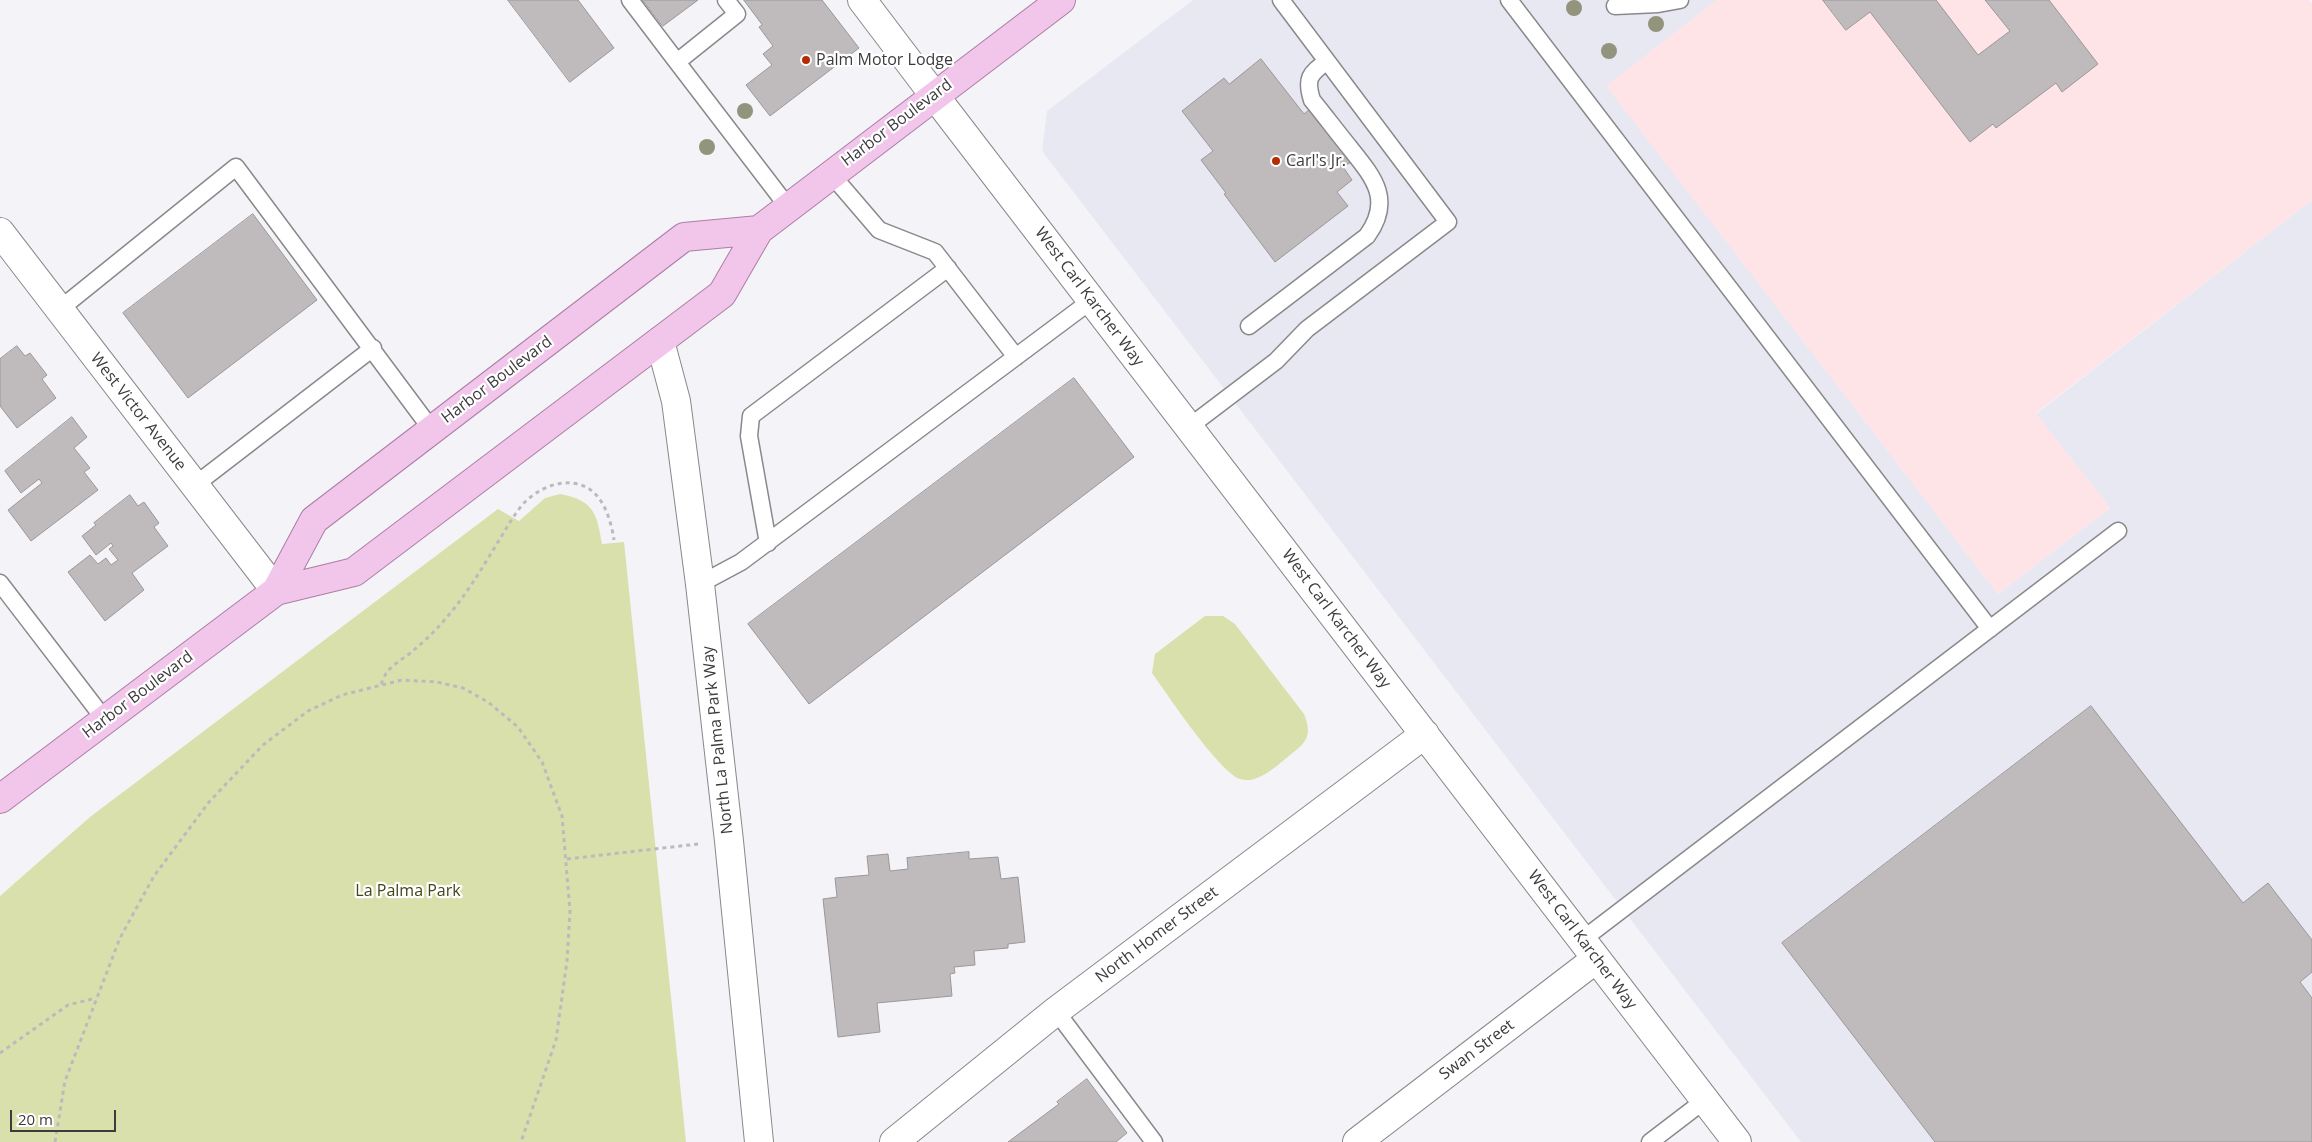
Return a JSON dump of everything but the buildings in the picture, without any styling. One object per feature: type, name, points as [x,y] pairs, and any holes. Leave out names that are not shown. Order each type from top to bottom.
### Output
[{"type":"main road","name":"Harbor Boulevard","points":[[0,799],[276,591],[354,572],[722,294],[759,230],[1061,0]]},
{"type":"main road","name":"Harbor Boulevard","points":[[276,591],[314,520],[684,237],[759,230]]},
{"type":"street","name":"West Carl Karcher Way","points":[[862,0],[1737,1142]]},
{"type":"street","name":"West Victor Avenue","points":[[0,232],[276,591]]},
{"type":"street","name":"North La Palma Park Way","points":[[660,341],[676,401],[700,584],[729,841],[759,1142]]},
{"type":"street","name":"North Homer Street","points":[[894,1142],[1056,1011],[1425,734]]},
{"type":"street","name":"Swan Street","points":[[1357,1142],[1589,949]]},
{"type":"lane","points":[[630,0],[788,207]]},
{"type":"lane","points":[[677,62],[737,14],[726,0]]},
{"type":"lane","points":[[1189,427],[1276,362],[1307,329],[1448,222],[1281,0]]},
{"type":"lane","points":[[1509,0],[1990,629]]},
{"type":"lane","points":[[1615,6],[1658,4],[1680,0]]},
{"type":"lane","points":[[1249,326],[1367,236],[1377,223],[1380,207],[1379,191],[1372,176],[1312,100],[1307,86],[1311,74],[1327,61]]},
{"type":"lane","points":[[60,310],[236,167],[373,348],[432,430]]},
{"type":"lane","points":[[831,174],[879,230],[935,252],[1016,357]]},
{"type":"lane","points":[[768,543],[749,436],[751,416],[948,268]]},
{"type":"lane","points":[[700,584],[741,562],[768,543],[1092,300]]},
{"type":"lane","points":[[195,485],[373,348]]},
{"type":"lane","points":[[1589,949],[1990,629],[2118,531]]},
{"type":"lane","points":[[0,583],[104,720]]},
{"type":"lane","points":[[1056,1011],[1154,1142]]},
{"type":"lane","points":[[1650,1142],[1705,1100]]},
{"type":"path","points":[[381,684],[388,671],[415,650],[446,618],[471,587],[524,503],[543,490],[557,483],[572,482],[584,485],[595,494],[605,508],[610,519],[614,540]]},
{"type":"path","points":[[55,1142],[65,1081],[120,938],[154,876],[209,802],[263,746],[308,711],[342,695],[381,684],[411,680],[437,682],[463,688],[488,702],[518,727],[542,762],[562,816],[570,911],[567,961],[556,1040],[521,1142]]},
{"type":"path","points":[[567,859],[729,841]]},
{"type":"path","points":[[0,1053],[68,1005],[96,998]]},
{"type":"shaded area","points":[[1193,0],[1717,0],[1607,86],[1998,594],[2110,508],[2036,414],[2312,200],[2312,1142],[1801,1142],[1042,151],[1047,111]]},
{"type":"shaded area","points":[[1717,0],[2309,0],[2312,4],[2312,200],[2036,413],[2110,508],[1998,594],[1606,86]]},
{"type":"green space","name":"La Palma Park","points":[[560,494],[580,500],[592,510],[598,524],[602,544],[624,542],[686,1142],[0,1142],[0,896],[90,817],[498,509],[519,521],[545,498]]},
{"type":"green space","points":[[1205,616],[1223,616],[1235,624],[1304,714],[1308,732],[1304,742],[1273,769],[1260,777],[1247,780],[1240,779],[1231,773],[1207,748],[1152,673],[1155,654]]},
{"type":"place","name":"Palm Motor Lodge","points":[[806,60]]},
{"type":"place","name":"Carl's Jr.","points":[[1276,161]]}]
